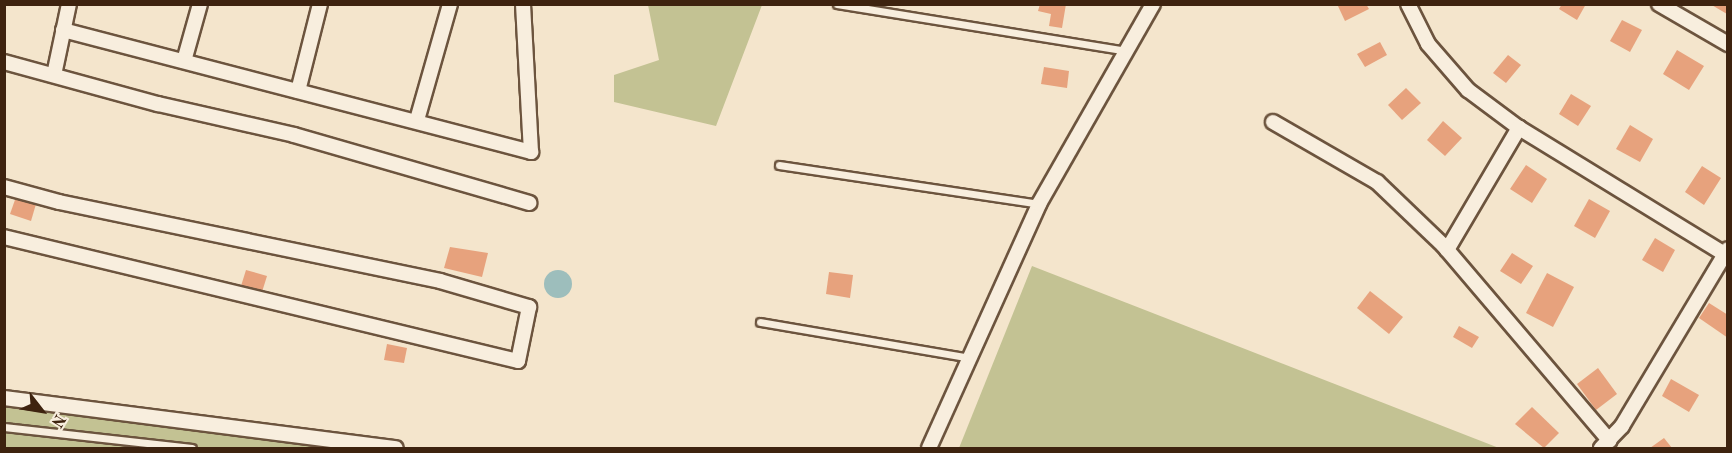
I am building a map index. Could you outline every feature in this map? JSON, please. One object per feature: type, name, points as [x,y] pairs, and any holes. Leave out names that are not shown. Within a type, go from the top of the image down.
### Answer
[{"type":"street","points":[[54,75],[69,4]]},
{"type":"street","points":[[184,61],[200,4]]},
{"type":"street","points":[[298,90],[320,4]]},
{"type":"street","points":[[417,120],[450,4]]},
{"type":"street","points":[[63,30],[417,120],[531,152],[523,4]]},
{"type":"street","points":[[929,448],[1039,204],[1153,4]]},
{"type":"street","points":[[1273,122],[1377,182],[1447,250],[1606,445],[1727,253],[1519,129],[1468,90],[1428,44],[1408,4]]},
{"type":"street","points":[[1659,4],[1728,44]]},
{"type":"street","points":[[4,62],[294,135],[530,203]]},
{"type":"street","points":[[1447,250],[1519,129]]},
{"type":"street","points":[[4,187],[59,202],[440,280],[529,307],[519,361],[4,237]]},
{"type":"street","points":[[4,398],[396,448]]},
{"type":"lane","points":[[837,4],[1128,51]]},
{"type":"lane","points":[[779,165],[1039,204]]},
{"type":"lane","points":[[760,322],[971,358]]},
{"type":"lane","points":[[4,427],[192,448]]},
{"type":"shaded area","points":[[648,5],[762,5],[716,126],[614,102],[614,75],[659,60]]},
{"type":"shaded area","points":[[1032,266],[1499,448],[959,448]]},
{"type":"shaded area","points":[[4,406],[95,418],[326,448],[5,448]]},
{"type":"water","points":[[558,270],[568,274],[572,284],[568,294],[558,298],[548,294],[544,284],[548,274]]},
{"type":"building","points":[[1040,4],[1066,4],[1062,28],[1049,26],[1051,14],[1038,11]]},
{"type":"building","points":[[1337,4],[1366,4],[1369,9],[1345,21]]},
{"type":"building","points":[[1562,4],[1586,4],[1577,20],[1559,9]]},
{"type":"building","points":[[1710,4],[1728,4],[1728,13],[1727,14]]},
{"type":"building","points":[[1622,20],[1642,30],[1630,52],[1610,41]]},
{"type":"building","points":[[1380,42],[1387,55],[1365,67],[1357,54]]},
{"type":"building","points":[[1677,50],[1704,66],[1689,90],[1663,74]]},
{"type":"building","points":[[1508,55],[1521,65],[1506,83],[1493,73]]},
{"type":"building","points":[[1044,67],[1069,71],[1067,88],[1041,84]]},
{"type":"building","points":[[1406,88],[1421,103],[1402,120],[1388,105]]},
{"type":"building","points":[[1571,94],[1591,106],[1578,126],[1559,114]]},
{"type":"building","points":[[1443,121],[1462,138],[1445,156],[1427,140]]},
{"type":"building","points":[[1630,125],[1653,139],[1640,162],[1616,149]]},
{"type":"building","points":[[1526,165],[1547,179],[1532,203],[1510,189]]},
{"type":"building","points":[[1702,166],[1721,178],[1704,205],[1685,192]]},
{"type":"building","points":[[16,197],[36,204],[31,221],[10,214]]},
{"type":"building","points":[[1589,199],[1610,211],[1595,238],[1574,226]]},
{"type":"building","points":[[1655,238],[1675,250],[1663,272],[1642,260]]},
{"type":"building","points":[[450,247],[488,253],[482,277],[444,268]]},
{"type":"building","points":[[1512,253],[1533,266],[1521,284],[1500,271]]},
{"type":"building","points":[[246,270],[267,276],[262,292],[241,286]]},
{"type":"building","points":[[829,272],[853,275],[850,298],[826,294]]},
{"type":"building","points":[[1547,273],[1574,287],[1553,327],[1526,313]]},
{"type":"building","points":[[1370,291],[1403,317],[1389,334],[1357,308]]},
{"type":"building","points":[[1709,303],[1728,315],[1728,338],[1699,318]]},
{"type":"building","points":[[1459,326],[1479,337],[1472,348],[1453,337]]},
{"type":"building","points":[[387,344],[407,348],[404,363],[384,360]]},
{"type":"building","points":[[1598,368],[1617,394],[1596,410],[1577,384]]},
{"type":"building","points":[[1671,379],[1699,395],[1689,412],[1662,396]]},
{"type":"building","points":[[1532,407],[1559,433],[1544,448],[1515,424]]},
{"type":"building","points":[[1664,438],[1672,448],[1650,448]]}]
